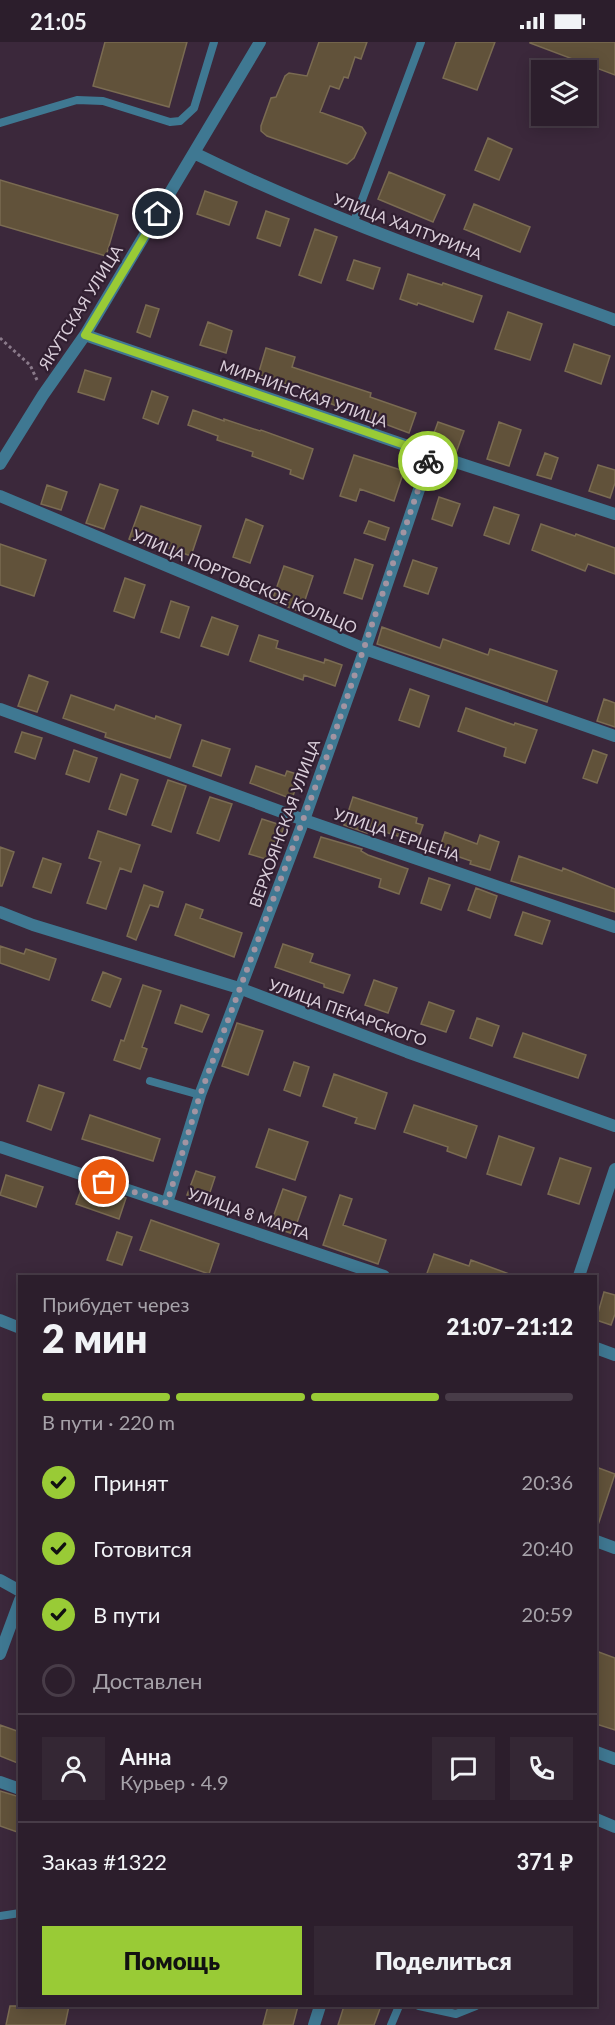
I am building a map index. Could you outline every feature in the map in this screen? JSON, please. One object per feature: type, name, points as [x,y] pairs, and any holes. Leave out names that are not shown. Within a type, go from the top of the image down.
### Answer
[{"type":"street","name":"ЯКУТСКАЯ УЛИЦА","points":[[0,464],[43,395],[85,335],[260,42]]},
{"type":"street","name":"УЛИЦА ХАЛТУРИНА","points":[[194,153],[248,180],[353,224],[615,320]]},
{"type":"street","name":"МИРНИНСКАЯ УЛИЦА","points":[[85,335],[431,454],[615,514]]},
{"type":"street","name":"ВЕРХОЯНСКАЯ УЛИЦА","points":[[167,1203],[200,1095],[304,820],[431,454]]},
{"type":"street","name":"УЛИЦА ПОРТОВСКОЕ КОЛЬЦО","points":[[0,496],[365,649],[615,736]]},
{"type":"street","name":"УЛИЦА ГЕРЦЕНА","points":[[0,709],[304,820],[615,927]]},
{"type":"street","name":"УЛИЦА ПЕКАРСКОГО","points":[[0,912],[33,925],[239,988],[407,1052],[615,1126]]},
{"type":"street","name":"УЛИЦА 8 МАРТА","points":[[0,1147],[381,1275]]},
{"type":"street","points":[[579,1275],[615,1169]]},
{"type":"street","points":[[0,1320],[18,1327]]},
{"type":"street","points":[[597,1348],[615,1355]]},
{"type":"street","points":[[597,1541],[615,1548]]},
{"type":"street","points":[[0,1580],[18,1590]]},
{"type":"street","points":[[0,1654],[18,1605]]},
{"type":"street","points":[[597,1752],[615,1759]]},
{"type":"street","points":[[0,1782],[18,1788]]},
{"type":"street","points":[[597,1819],[615,1827]]},
{"type":"street","points":[[314,2025],[320,2007]]},
{"type":"lane","points":[[0,123],[77,100],[103,102],[171,122],[180,121],[194,108],[214,42]]},
{"type":"lane","points":[[353,224],[421,42]]},
{"type":"lane","points":[[150,1081],[200,1095]]},
{"type":"lane","points":[[0,1917],[18,1913]]},
{"type":"lane","points":[[391,2025],[399,2007]]},
{"type":"lane","points":[[424,2007],[456,2014],[474,2007]]},
{"type":"path","points":[[0,338],[30,365],[43,395]]},
{"type":"building","points":[[105,42],[187,42],[169,107],[93,86]]},
{"type":"building","points":[[319,42],[367,42],[361,59],[355,57],[348,78],[344,77],[339,89],[330,86],[320,112],[362,127],[366,133],[354,158],[347,164],[267,136],[261,131],[271,98],[276,97],[285,76],[289,73],[307,76]]},
{"type":"building","points":[[456,42],[495,42],[477,90],[443,78]]},
{"type":"building","points":[[615,42],[615,75],[597,68],[597,60],[575,60],[530,43]]},
{"type":"building","points":[[488,138],[512,149],[499,180],[475,170]]},
{"type":"building","points":[[389,172],[445,195],[433,222],[378,199]]},
{"type":"building","points":[[0,180],[118,215],[106,256],[0,225]]},
{"type":"building","points":[[205,191],[237,202],[229,225],[197,214]]},
{"type":"building","points":[[474,204],[530,227],[520,252],[464,229]]},
{"type":"building","points":[[266,211],[289,219],[280,246],[257,238]]},
{"type":"building","points":[[315,229],[337,237],[321,283],[299,275]]},
{"type":"building","points":[[354,260],[380,268],[373,289],[347,280]]},
{"type":"building","points":[[408,274],[482,296],[473,322],[400,299]]},
{"type":"building","points":[[146,305],[159,309],[150,337],[137,332]]},
{"type":"building","points":[[508,312],[542,324],[530,360],[495,349]]},
{"type":"building","points":[[208,322],[232,331],[226,353],[200,345]]},
{"type":"building","points":[[574,344],[610,356],[601,384],[565,371]]},
{"type":"building","points":[[266,348],[295,357],[292,367],[371,393],[370,397],[416,413],[409,433],[302,393],[303,389],[258,375]]},
{"type":"building","points":[[85,370],[111,378],[104,400],[78,392]]},
{"type":"building","points":[[152,391],[168,397],[158,424],[143,418]]},
{"type":"building","points":[[193,410],[224,421],[224,419],[261,430],[313,449],[303,479],[290,474],[291,470],[252,456],[253,452],[217,440],[218,436],[188,425]]},
{"type":"building","points":[[438,422],[464,431],[456,453],[430,444]]},
{"type":"building","points":[[499,422],[521,430],[509,466],[487,459]]},
{"type":"building","points":[[545,453],[558,458],[551,479],[537,475]]},
{"type":"building","points":[[354,455],[404,471],[394,501],[360,489],[356,501],[340,496]]},
{"type":"building","points":[[598,465],[615,470],[615,483],[610,498],[589,491]]},
{"type":"building","points":[[100,484],[118,490],[104,529],[86,523]]},
{"type":"building","points":[[47,485],[67,492],[61,510],[41,504]]},
{"type":"building","points":[[439,497],[460,504],[452,526],[432,519]]},
{"type":"building","points":[[141,506],[201,526],[191,556],[151,542],[149,546],[129,539]]},
{"type":"building","points":[[494,507],[519,515],[509,544],[484,535]]},
{"type":"building","points":[[246,519],[263,526],[250,563],[233,557]]},
{"type":"building","points":[[369,521],[389,528],[385,540],[364,533]]},
{"type":"building","points":[[541,524],[615,548],[615,574],[588,564],[585,571],[532,550]]},
{"type":"building","points":[[0,544],[46,560],[34,596],[0,585]]},
{"type":"building","points":[[355,559],[373,565],[362,599],[344,593]]},
{"type":"building","points":[[413,560],[437,568],[428,594],[404,586]]},
{"type":"building","points":[[284,566],[313,576],[301,612],[272,601]]},
{"type":"building","points":[[125,578],[145,585],[134,618],[114,611]]},
{"type":"building","points":[[171,601],[189,607],[179,638],[161,632]]},
{"type":"building","points":[[212,617],[238,626],[228,655],[201,646]]},
{"type":"building","points":[[382,627],[440,648],[443,639],[488,655],[490,649],[557,671],[547,702],[377,644]]},
{"type":"building","points":[[259,635],[278,641],[276,648],[324,663],[325,659],[342,665],[335,686],[304,675],[303,680],[250,661]]},
{"type":"building","points":[[29,675],[48,682],[37,712],[18,706]]},
{"type":"building","points":[[410,689],[429,696],[419,727],[399,720]]},
{"type":"building","points":[[71,695],[114,710],[116,705],[155,719],[156,716],[181,725],[170,758],[105,737],[106,733],[63,718]]},
{"type":"building","points":[[604,699],[615,703],[615,727],[597,721]]},
{"type":"building","points":[[466,708],[514,725],[515,723],[537,730],[525,763],[504,756],[506,748],[458,731]]},
{"type":"building","points":[[22,732],[42,738],[35,759],[15,752]]},
{"type":"building","points":[[202,740],[230,749],[221,776],[193,766]]},
{"type":"building","points":[[74,750],[97,758],[89,782],[66,774]]},
{"type":"building","points":[[593,750],[607,755],[597,783],[583,778]]},
{"type":"building","points":[[256,766],[285,776],[287,771],[300,775],[292,799],[250,783]]},
{"type":"building","points":[[121,774],[138,780],[126,815],[109,809]]},
{"type":"building","points":[[168,780],[186,786],[171,832],[152,825]]},
{"type":"building","points":[[210,797],[232,804],[219,841],[197,833]]},
{"type":"building","points":[[353,797],[417,818],[416,823],[423,825],[417,842],[369,827],[367,833],[344,825]]},
{"type":"building","points":[[262,819],[284,826],[273,861],[249,854]]},
{"type":"building","points":[[98,831],[140,845],[131,872],[120,868],[106,909],[87,903],[101,862],[89,858]]},
{"type":"building","points":[[445,832],[477,844],[480,835],[499,842],[490,870],[439,850]]},
{"type":"building","points":[[321,837],[362,849],[361,851],[368,855],[408,869],[399,894],[379,887],[381,879],[314,857]]},
{"type":"building","points":[[0,847],[14,852],[2,886],[0,886]]},
{"type":"building","points":[[519,856],[562,871],[563,868],[615,889],[615,912],[511,881]]},
{"type":"building","points":[[43,858],[61,864],[51,893],[33,887]]},
{"type":"building","points":[[429,878],[450,885],[441,910],[421,903]]},
{"type":"building","points":[[144,885],[163,892],[158,907],[150,905],[136,940],[127,936]]},
{"type":"building","points":[[476,888],[497,896],[490,918],[468,910]]},
{"type":"building","points":[[186,904],[203,910],[200,918],[242,933],[234,957],[175,935]]},
{"type":"building","points":[[523,912],[550,921],[542,944],[515,935]]},
{"type":"building","points":[[283,944],[313,954],[310,962],[350,975],[343,993],[275,967]]},
{"type":"building","points":[[0,946],[24,954],[26,949],[56,959],[49,980],[0,963]]},
{"type":"building","points":[[103,972],[121,979],[110,1007],[92,1000]]},
{"type":"building","points":[[374,980],[397,988],[388,1013],[365,1005]]},
{"type":"building","points":[[143,985],[161,991],[142,1047],[147,1049],[140,1069],[114,1060],[121,1040],[124,1041]]},
{"type":"building","points":[[429,1002],[454,1011],[446,1032],[421,1024]]},
{"type":"building","points":[[181,1005],[209,1015],[202,1032],[175,1023]]},
{"type":"building","points":[[477,1018],[499,1026],[492,1046],[470,1038]]},
{"type":"building","points":[[237,1023],[263,1031],[248,1075],[222,1066]]},
{"type":"building","points":[[523,1033],[586,1055],[578,1078],[514,1057]]},
{"type":"building","points":[[294,1062],[309,1067],[300,1096],[284,1090]]},
{"type":"building","points":[[334,1074],[387,1093],[375,1129],[355,1123],[357,1118],[323,1106]]},
{"type":"building","points":[[39,1085],[64,1093],[51,1130],[27,1121]]},
{"type":"building","points":[[414,1105],[477,1126],[466,1158],[447,1151],[448,1147],[404,1132]]},
{"type":"building","points":[[90,1115],[160,1139],[153,1161],[82,1139]]},
{"type":"building","points":[[269,1129],[308,1142],[295,1180],[256,1167]]},
{"type":"building","points":[[499,1136],[534,1148],[521,1185],[487,1174]]},
{"type":"building","points":[[560,1158],[591,1168],[579,1204],[548,1194]]},
{"type":"building","points":[[196,1171],[215,1177],[207,1201],[187,1195]]},
{"type":"building","points":[[6,1175],[43,1187],[36,1207],[0,1195]]},
{"type":"building","points":[[83,1184],[126,1198],[119,1219],[76,1204]]},
{"type":"building","points":[[283,1189],[306,1197],[293,1234],[270,1226]]},
{"type":"building","points":[[340,1195],[352,1199],[343,1225],[386,1240],[378,1264],[323,1245]]},
{"type":"building","points":[[151,1220],[219,1244],[209,1274],[140,1250]]},
{"type":"building","points":[[117,1232],[132,1237],[122,1265],[107,1260]]},
{"type":"building","points":[[434,1254],[469,1266],[471,1260],[512,1275],[426,1275]]},
{"type":"building","points":[[604,1292],[615,1295],[615,1314],[611,1325],[597,1320]]},
{"type":"building","points":[[597,1467],[615,1474],[597,1528]]},
{"type":"building","points":[[597,1651],[615,1658],[615,1730],[597,1724]]},
{"type":"building","points":[[0,1725],[18,1731],[18,1763],[0,1756]]},
{"type":"building","points":[[0,1791],[18,1796],[18,1832],[0,1826]]},
{"type":"building","points":[[10,2006],[69,2007],[65,2025],[6,2025]]},
{"type":"building","points":[[268,2007],[298,2007],[293,2025],[263,2025]]},
{"type":"building","points":[[344,2007],[381,2007],[374,2025],[338,2025]]},
{"type":"way so far","points":[[104,1182],[167,1203],[200,1095],[304,820],[365,649],[428,461]]},
{"type":"route","points":[[158,214],[85,335],[431,454],[428,461]]}]
